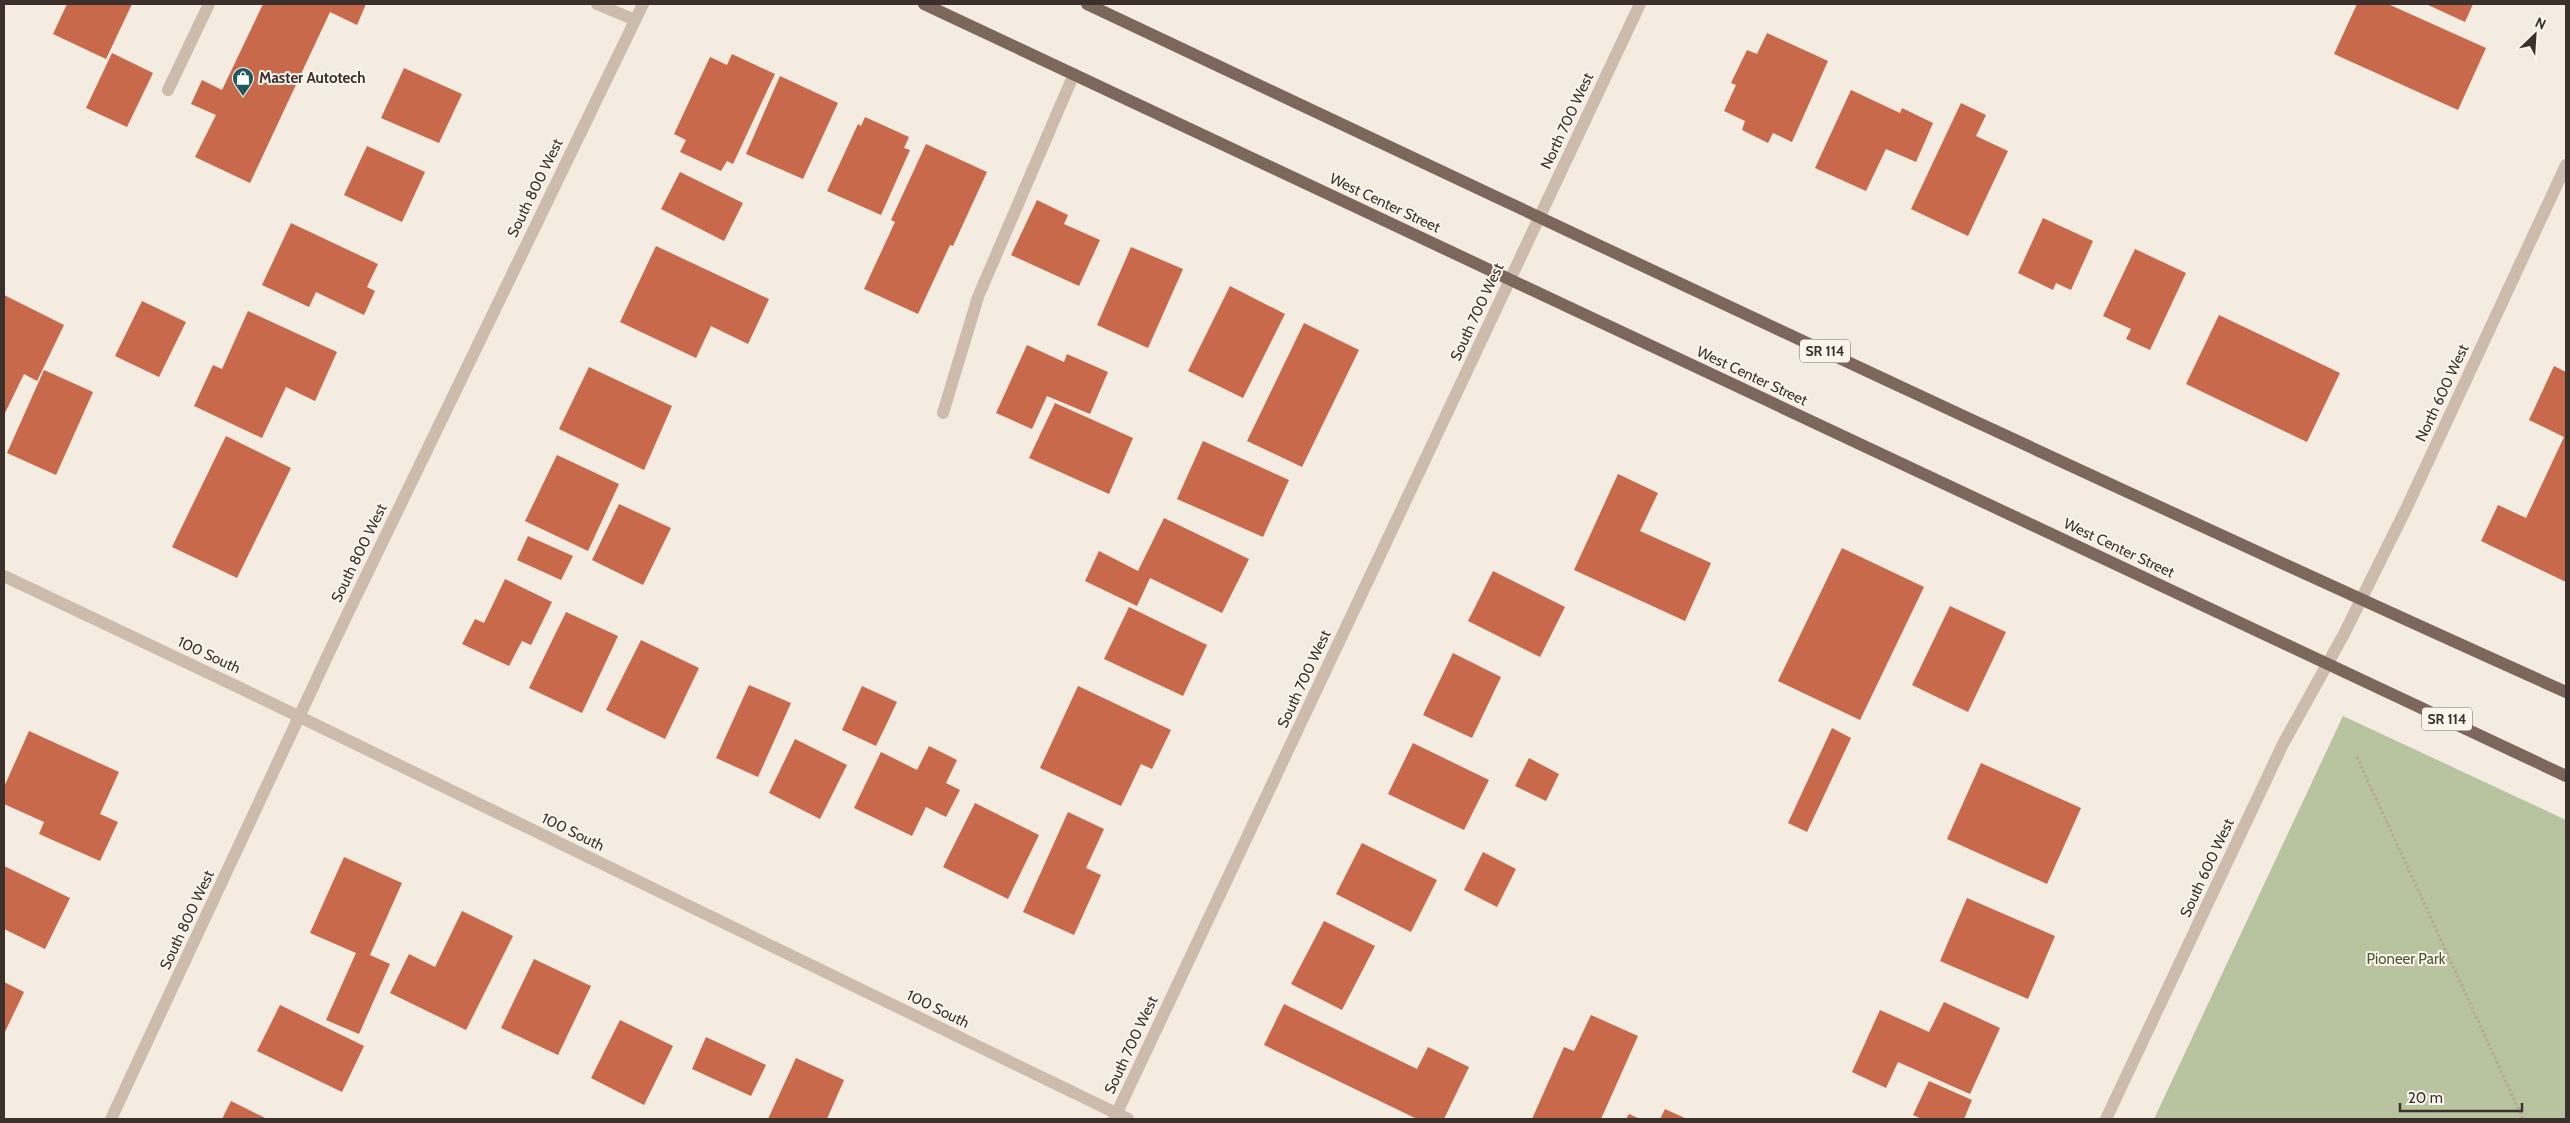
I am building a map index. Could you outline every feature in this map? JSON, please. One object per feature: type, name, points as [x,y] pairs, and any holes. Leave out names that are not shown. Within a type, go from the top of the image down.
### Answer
[{"type":"main road","name":"West Center Street","points":[[924,4],[2566,776]]},
{"type":"main road","name":"SR 114","points":[[1087,4],[2361,600],[2566,692]]},
{"type":"street","points":[[168,90],[209,4]]},
{"type":"street","points":[[597,4],[635,20]]},
{"type":"street","name":"South 800 West","points":[[111,1119],[300,717],[643,4]]},
{"type":"street","name":"North 700 West","points":[[1523,251],[1640,4]]},
{"type":"street","points":[[943,413],[978,297],[1074,74]]},
{"type":"street","name":"North 600 West","points":[[2344,634],[2566,165]]},
{"type":"street","name":"South 700 West","points":[[1120,1117],[1523,251]]},
{"type":"street","name":"100 South","points":[[4,576],[300,717],[1120,1117]]},
{"type":"street","name":"South 600 West","points":[[2106,1119],[2283,744],[2344,634]]},
{"type":"path","points":[[2357,757],[2523,1119]]},
{"type":"green space","name":"Pioneer Park","points":[[2343,716],[2566,820],[2566,1119],[2154,1119]]},
{"type":"building","points":[[67,4],[132,4],[106,59],[53,34]]},
{"type":"building","name":"Master Autotech","points":[[263,4],[366,4],[357,25],[330,12],[250,183],[195,157],[216,115],[191,104],[202,80],[222,90]]},
{"type":"building","points":[[2357,4],[2388,4],[2486,48],[2458,110],[2334,54]]},
{"type":"building","points":[[2426,4],[2473,4],[2465,22]]},
{"type":"building","points":[[1767,33],[1828,61],[1792,142],[1773,133],[1768,143],[1742,130],[1745,121],[1724,111],[1736,85],[1731,83],[1747,50],[1757,54]]},
{"type":"building","points":[[112,53],[153,73],[127,127],[86,108]]},
{"type":"building","points":[[732,54],[775,74],[733,164],[727,161],[721,171],[680,152],[686,140],[674,134],[710,57],[727,65]]},
{"type":"building","points":[[404,68],[462,94],[439,143],[381,118]]},
{"type":"building","points":[[780,76],[838,103],[803,179],[746,154]]},
{"type":"building","points":[[1851,90],[1900,113],[1902,108],[1933,123],[1916,162],[1886,149],[1866,191],[1815,168]]},
{"type":"building","points":[[1961,103],[1986,115],[1976,136],[2008,151],[1968,236],[1911,209]]},
{"type":"building","points":[[865,117],[909,137],[904,148],[910,150],[881,215],[827,191],[858,124],[861,126]]},
{"type":"building","points":[[926,144],[987,172],[953,246],[950,245],[918,314],[864,289],[895,222],[891,220]]},
{"type":"building","points":[[367,146],[425,172],[402,222],[344,195]]},
{"type":"building","points":[[680,172],[743,203],[724,241],[661,209]]},
{"type":"building","points":[[1037,200],[1068,215],[1064,224],[1100,240],[1079,286],[1011,255]]},
{"type":"building","points":[[2043,218],[2093,241],[2071,290],[2056,283],[2053,290],[2018,273]]},
{"type":"building","points":[[291,223],[378,264],[367,287],[375,291],[364,315],[316,292],[309,307],[262,285]]},
{"type":"building","points":[[656,246],[769,299],[748,344],[711,326],[696,358],[620,322]]},
{"type":"building","points":[[1131,247],[1183,269],[1148,348],[1097,325]]},
{"type":"building","points":[[2135,249],[2186,273],[2150,350],[2126,339],[2131,329],[2103,316]]},
{"type":"building","points":[[1230,286],[1285,314],[1243,398],[1188,371]]},
{"type":"building","points":[[4,295],[64,325],[37,381],[24,374],[4,415]]},
{"type":"building","points":[[142,301],[186,322],[159,377],[115,356]]},
{"type":"building","points":[[248,311],[337,352],[315,401],[286,387],[262,438],[194,406],[213,365],[222,369]]},
{"type":"building","points":[[2219,315],[2340,373],[2307,442],[2186,384]]},
{"type":"building","points":[[1304,323],[1359,350],[1302,467],[1247,441]]},
{"type":"building","points":[[1027,345],[1064,362],[1067,354],[1108,372],[1090,414],[1047,396],[1032,429],[996,413]]},
{"type":"building","points":[[2554,366],[2566,372],[2566,582],[2481,541],[2498,505],[2526,518],[2564,437],[2529,420]]},
{"type":"building","points":[[589,367],[672,406],[644,470],[559,429]]},
{"type":"building","points":[[44,370],[93,392],[56,475],[7,453]]},
{"type":"building","points":[[1055,403],[1133,438],[1109,494],[1029,458]]},
{"type":"building","points":[[226,436],[291,468],[237,578],[172,547]]},
{"type":"building","points":[[1203,441],[1289,480],[1263,537],[1177,499]]},
{"type":"building","points":[[557,455],[619,484],[588,551],[525,521]]},
{"type":"building","points":[[1618,474],[1658,493],[1640,531],[1711,563],[1685,621],[1574,570]]},
{"type":"building","points":[[619,504],[671,528],[643,585],[592,560]]},
{"type":"building","points":[[1164,518],[1249,559],[1222,613],[1150,578],[1137,606],[1085,581],[1099,551],[1138,571]]},
{"type":"building","points":[[528,536],[573,556],[561,580],[517,560]]},
{"type":"building","points":[[1842,548],[1924,587],[1860,720],[1778,681]]},
{"type":"building","points":[[1493,571],[1565,607],[1540,657],[1468,621]]},
{"type":"building","points":[[505,579],[552,602],[531,645],[522,641],[509,666],[462,644],[475,619],[484,623]]},
{"type":"building","points":[[1950,606],[2006,632],[1968,712],[1912,685]]},
{"type":"building","points":[[1129,607],[1207,645],[1183,696],[1104,659]]},
{"type":"building","points":[[566,612],[618,636],[582,713],[529,688]]},
{"type":"building","points":[[641,640],[699,668],[665,739],[606,710]]},
{"type":"building","points":[[1453,653],[1501,677],[1472,738],[1423,715]]},
{"type":"building","points":[[749,685],[791,703],[758,777],[716,758]]},
{"type":"building","points":[[862,686],[897,702],[876,746],[842,730]]},
{"type":"building","points":[[1078,686],[1171,730],[1152,769],[1141,764],[1121,806],[1040,768]]},
{"type":"building","points":[[1832,728],[1851,738],[1807,832],[1788,823]]},
{"type":"building","points":[[29,731],[119,772],[100,814],[118,822],[100,861],[39,834],[44,822],[4,804],[4,787]]},
{"type":"building","points":[[795,739],[847,765],[820,819],[769,793]]},
{"type":"building","points":[[1413,743],[1489,780],[1464,830],[1388,794]]},
{"type":"building","points":[[929,746],[957,760],[946,783],[960,790],[946,817],[926,807],[912,836],[854,808],[881,752],[917,770]]},
{"type":"building","points":[[1529,758],[1559,774],[1546,801],[1515,786]]},
{"type":"building","points":[[1981,763],[2081,808],[2047,884],[1947,839]]},
{"type":"building","points":[[975,803],[1039,835],[1008,899],[943,867]]},
{"type":"building","points":[[1068,812],[1104,829],[1086,868],[1101,875],[1074,935],[1023,912]]},
{"type":"building","points":[[1362,843],[1437,880],[1411,932],[1336,894]]},
{"type":"building","points":[[1483,852],[1516,869],[1497,907],[1464,890]]},
{"type":"building","points":[[344,857],[402,883],[370,955],[390,964],[359,1034],[326,1020],[356,953],[310,933]]},
{"type":"building","points":[[4,866],[70,898],[45,949],[4,929]]},
{"type":"building","points":[[1967,898],[2055,936],[2028,999],[1940,961]]},
{"type":"building","points":[[462,911],[513,936],[466,1030],[390,993],[409,954],[435,967]]},
{"type":"building","points":[[1324,921],[1375,946],[1342,1010],[1291,984]]},
{"type":"building","points":[[534,959],[591,986],[558,1055],[501,1028]]},
{"type":"building","points":[[4,982],[24,992],[4,1034]]},
{"type":"building","points":[[1944,1002],[2000,1028],[1970,1094],[1898,1062],[1886,1088],[1852,1072],[1880,1010],[1929,1032]]},
{"type":"building","points":[[1284,1004],[1417,1069],[1428,1047],[1469,1067],[1444,1119],[1417,1119],[1264,1045]]},
{"type":"building","points":[[280,1005],[364,1046],[342,1092],[257,1051]]},
{"type":"building","points":[[1591,1015],[1638,1036],[1601,1119],[1532,1119],[1564,1047],[1574,1051]]},
{"type":"building","points":[[620,1020],[673,1046],[644,1105],[591,1078]]},
{"type":"building","points":[[706,1037],[766,1065],[751,1096],[692,1069]]},
{"type":"building","points":[[796,1058],[844,1080],[827,1119],[768,1119]]},
{"type":"building","points":[[1929,1081],[1972,1100],[1964,1119],[1922,1119],[1913,1115]]},
{"type":"building","points":[[231,1101],[267,1119],[222,1119]]},
{"type":"building","points":[[1665,1109],[1687,1119],[1660,1119]]},
{"type":"building","points":[[1629,1114],[1640,1119],[1626,1119]]},
{"type":"place","name":"Master Autotech","points":[[243,97]]}]
